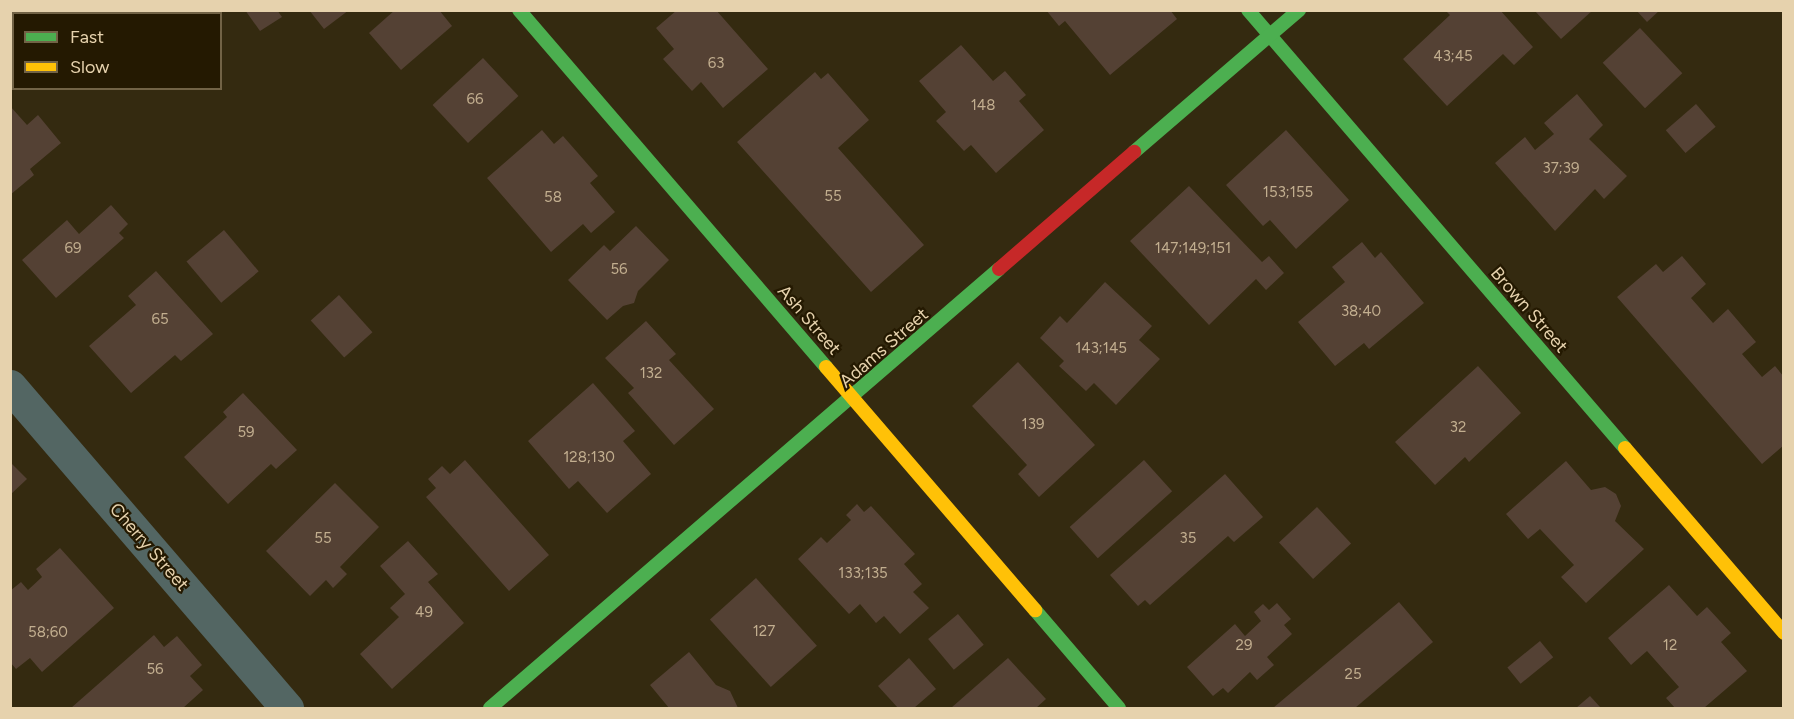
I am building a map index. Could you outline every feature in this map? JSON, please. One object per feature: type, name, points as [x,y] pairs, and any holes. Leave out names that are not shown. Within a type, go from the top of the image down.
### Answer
[{"type":"street","name":"Ash Street","points":[[519,10],[1119,708]]},
{"type":"street","name":"Brown Street","points":[[1248,10],[1784,633]]},
{"type":"street","name":"Adams Street","points":[[490,708],[853,399],[1299,10]]},
{"type":"street","name":"Cherry Street","points":[[10,386],[287,708]]},
{"type":"building","points":[[245,10],[277,10],[282,17],[260,31]]},
{"type":"building","points":[[309,10],[349,10],[324,29]]},
{"type":"building","points":[[395,10],[439,10],[452,26],[401,70],[369,33]]},
{"type":"building","points":[[677,10],[716,10],[768,69],[723,108],[701,82],[692,91],[663,59],[674,49],[656,28]]},
{"type":"building","points":[[1046,10],[1170,10],[1177,19],[1110,75],[1065,21],[1059,26]]},
{"type":"building","points":[[1445,10],[1500,10],[1533,47],[1514,65],[1503,54],[1447,106],[1403,59],[1450,15]]},
{"type":"building","points":[[1534,10],[1593,10],[1561,39]]},
{"type":"building","points":[[1636,10],[1660,10],[1647,22]]},
{"type":"building","points":[[1640,28],[1682,73],[1645,108],[1603,63]]},
{"type":"building","points":[[961,45],[993,81],[1005,71],[1026,95],[1019,101],[1044,130],[996,173],[971,145],[964,151],[936,121],[946,112],[919,81]]},
{"type":"building","points":[[483,58],[518,96],[468,143],[433,105]]},
{"type":"building","points":[[815,72],[821,79],[828,73],[869,120],[838,148],[924,245],[871,292],[737,142]]},
{"type":"building","points":[[1577,94],[1603,125],[1589,139],[1627,176],[1604,199],[1595,189],[1555,231],[1495,163],[1525,137],[1535,150],[1554,134],[1544,123]]},
{"type":"building","points":[[1696,104],[1716,127],[1685,153],[1666,130]]},
{"type":"building","points":[[10,106],[27,125],[38,115],[61,143],[30,169],[34,175],[10,195]]},
{"type":"building","points":[[542,130],[554,144],[563,136],[598,176],[590,183],[615,212],[591,233],[583,224],[551,252],[487,178]]},
{"type":"building","points":[[1286,130],[1349,200],[1296,249],[1270,220],[1263,226],[1226,185]]},
{"type":"building","points":[[1189,186],[1262,262],[1269,256],[1284,273],[1266,290],[1256,279],[1209,325],[1130,241]]},
{"type":"building","points":[[111,205],[128,224],[119,233],[124,238],[56,298],[22,260],[67,220],[79,234]]},
{"type":"building","points":[[636,226],[669,260],[638,291],[634,303],[623,306],[607,320],[568,280],[604,245],[610,251]]},
{"type":"building","points":[[224,230],[259,271],[221,303],[186,261]]},
{"type":"building","points":[[1362,242],[1375,258],[1381,252],[1424,303],[1369,349],[1364,343],[1335,366],[1298,322],[1345,282],[1332,267]]},
{"type":"building","points":[[1682,256],[1706,284],[1691,298],[1713,323],[1728,309],[1756,342],[1742,354],[1762,377],[1775,366],[1784,377],[1784,445],[1762,464],[1617,297],[1656,264],[1663,272]]},
{"type":"building","points":[[156,271],[213,334],[181,361],[175,355],[131,393],[89,346],[136,305],[128,296]]},
{"type":"building","points":[[1105,282],[1152,326],[1139,340],[1160,359],[1116,405],[1094,383],[1086,391],[1059,366],[1064,361],[1040,338],[1060,316],[1067,323]]},
{"type":"building","points":[[339,295],[372,332],[344,358],[311,320]]},
{"type":"building","points":[[646,321],[676,354],[669,360],[714,409],[674,445],[628,393],[634,388],[605,358]]},
{"type":"building","points":[[1018,362],[1095,445],[1039,497],[1018,474],[1027,465],[972,406]]},
{"type":"building","points":[[1478,366],[1521,413],[1469,462],[1465,457],[1435,485],[1395,442]]},
{"type":"building","points":[[593,383],[635,431],[623,441],[651,474],[607,513],[578,481],[569,489],[528,441]]},
{"type":"building","points":[[243,393],[297,450],[276,469],[271,464],[228,504],[184,457],[227,417],[223,412]]},
{"type":"building","points":[[465,460],[549,555],[509,591],[426,497],[436,488],[428,479],[442,466],[450,474]]},
{"type":"building","points":[[1144,460],[1172,491],[1098,558],[1070,527]]},
{"type":"building","points":[[1566,461],[1591,490],[1605,487],[1616,494],[1621,506],[1615,521],[1644,549],[1586,603],[1561,577],[1574,565],[1540,529],[1528,539],[1506,514]]},
{"type":"building","points":[[10,462],[27,479],[10,495]]},
{"type":"building","points":[[1225,474],[1263,517],[1234,542],[1228,536],[1150,605],[1145,600],[1138,606],[1110,575]]},
{"type":"building","points":[[335,483],[379,527],[340,567],[347,574],[333,588],[326,580],[310,596],[266,551]]},
{"type":"building","points":[[857,504],[864,512],[871,506],[915,554],[904,564],[922,584],[913,592],[929,608],[900,634],[884,616],[876,623],[860,604],[849,614],[798,559],[821,537],[827,543],[851,520],[846,515]]},
{"type":"building","points":[[1317,507],[1351,544],[1313,579],[1279,542]]},
{"type":"building","points":[[408,541],[438,574],[428,582],[464,623],[392,689],[360,654],[399,617],[390,608],[405,594],[380,566]]},
{"type":"building","points":[[60,548],[114,608],[42,672],[30,658],[16,669],[10,662],[10,591],[21,582],[28,590],[42,577],[36,569]]},
{"type":"building","points":[[756,578],[817,646],[771,687],[710,619]]},
{"type":"building","points":[[1669,585],[1697,616],[1707,607],[1731,633],[1721,642],[1747,671],[1704,708],[1675,708],[1666,698],[1679,687],[1647,651],[1631,665],[1608,638]]},
{"type":"building","points":[[1399,602],[1433,642],[1355,708],[1273,708]]},
{"type":"building","points":[[1277,603],[1291,619],[1284,625],[1292,634],[1267,657],[1274,665],[1257,680],[1250,672],[1228,693],[1223,688],[1213,696],[1187,667],[1235,624],[1245,636],[1261,621],[1254,612],[1263,604],[1269,610]]},
{"type":"building","points":[[958,614],[984,645],[954,670],[928,639]]},
{"type":"building","points":[[154,635],[164,647],[177,636],[202,665],[190,676],[203,690],[183,708],[71,708]]},
{"type":"building","points":[[1540,641],[1553,657],[1521,684],[1507,667]]},
{"type":"building","points":[[689,652],[716,685],[730,691],[738,708],[669,708],[650,685]]},
{"type":"building","points":[[909,658],[936,689],[914,708],[898,708],[878,686]]},
{"type":"building","points":[[1008,658],[1046,699],[1036,708],[951,708]]},
{"type":"building","points":[[1590,696],[1601,708],[1576,708]]},
{"type":"traffic: fast","points":[[519,10],[826,367]]},
{"type":"traffic: fast","points":[[1248,10],[1625,448]]},
{"type":"traffic: fast","points":[[1134,152],[1299,10]]},
{"type":"traffic: fast","points":[[490,708],[999,269]]},
{"type":"traffic: fast","points":[[1035,610],[1119,708]]},
{"type":"traffic: slow","points":[[826,367],[1035,610]]},
{"type":"traffic: slow","points":[[1625,448],[1784,633]]},
{"type":"traffic: jam","points":[[999,269],[1134,152]]}]
